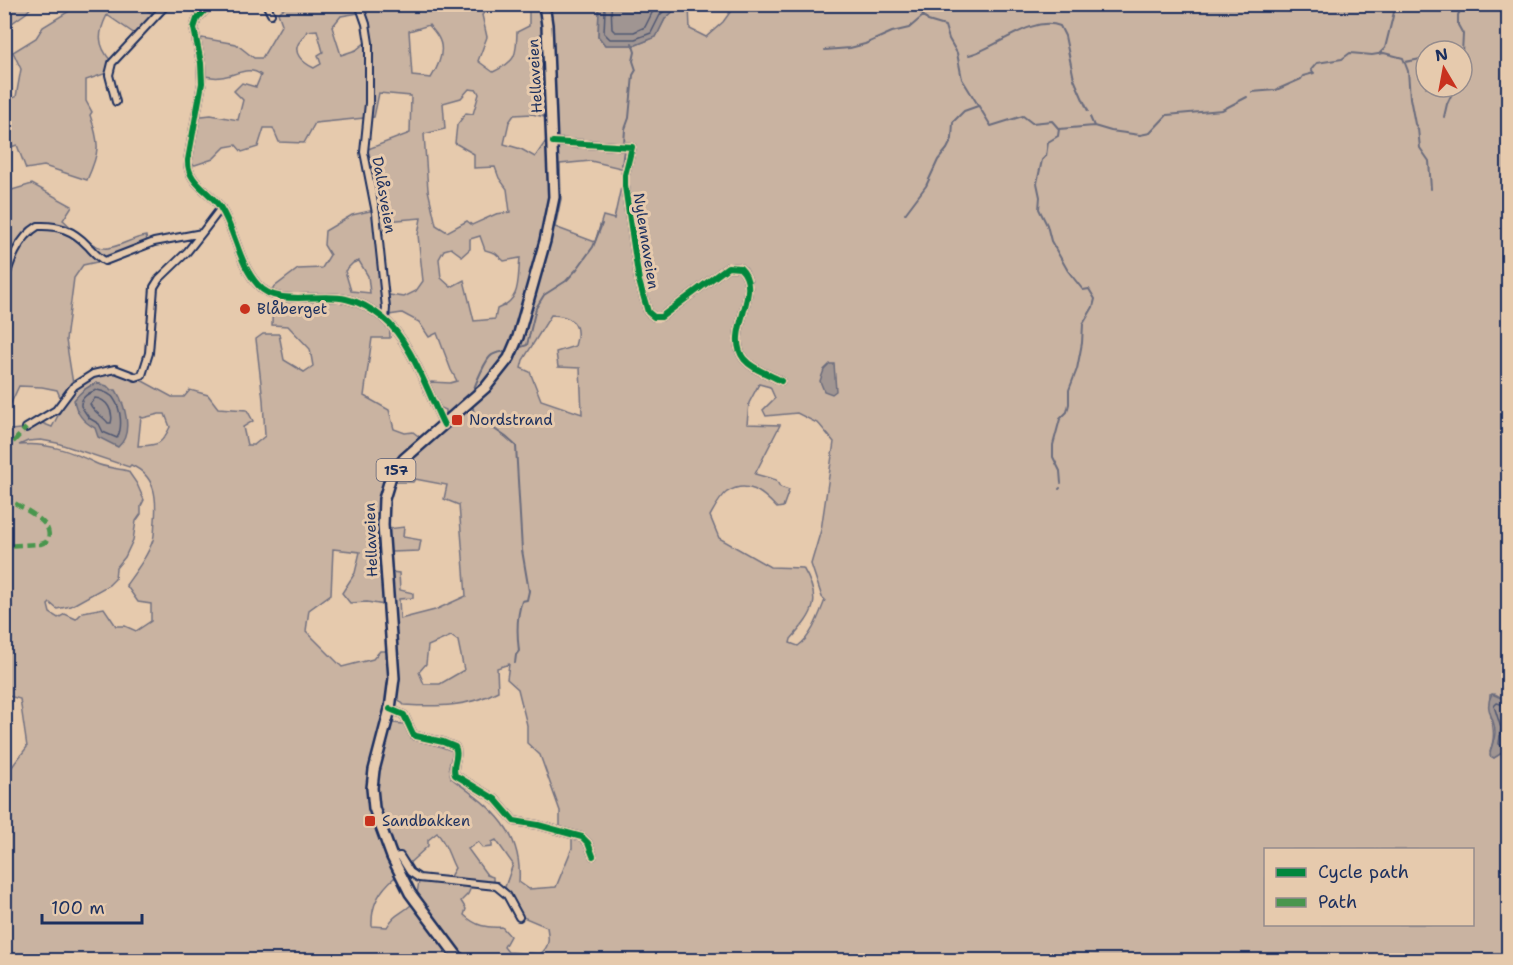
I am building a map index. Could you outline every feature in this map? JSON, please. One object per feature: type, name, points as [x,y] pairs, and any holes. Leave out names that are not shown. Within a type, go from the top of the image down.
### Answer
[{"type":"main road","name":"Hellaveien","points":[[460,960],[416,903],[392,857],[377,820],[372,788],[374,770],[390,709],[394,666],[384,540],[384,499],[391,476],[404,459],[496,376],[510,358],[514,347],[551,217],[555,186],[544,4]]},
{"type":"street","points":[[116,102],[109,75],[112,63],[167,4]]},
{"type":"street","points":[[211,4],[197,20],[194,28],[201,63],[202,83],[188,170],[194,181],[210,193],[221,208],[248,271],[261,289],[275,296],[346,298],[368,307],[385,320],[406,347],[444,425]]},
{"type":"street","points":[[266,4],[271,14]]},
{"type":"street","name":"Dalåsveien","points":[[359,4],[366,24],[369,61],[369,103],[364,152],[378,226],[386,308],[385,320]]},
{"type":"street","name":"Nylennaveien","points":[[553,142],[632,147],[626,176],[626,199],[639,281],[648,312],[661,317],[728,267],[740,268],[744,274],[747,297],[737,337],[738,347],[744,359],[750,364],[781,381]]},
{"type":"street","points":[[26,428],[56,410],[74,386],[93,374],[115,369],[136,376],[142,375],[149,353],[154,286],[187,252],[221,208]]},
{"type":"street","points":[[4,286],[24,238],[38,226],[63,227],[85,242],[98,257],[105,261],[154,242],[202,233]]},
{"type":"street","points":[[390,709],[404,715],[413,734],[455,747],[457,751],[453,766],[455,775],[495,799],[510,818],[582,837],[588,843],[593,856]]},
{"type":"street","points":[[392,857],[400,856],[410,872],[419,878],[496,886],[507,895],[519,918]]},
{"type":"shaded area","points":[[5,4],[33,4],[33,5],[5,28]]},
{"type":"shaded area","points":[[680,4],[689,6],[690,29],[706,37],[723,22],[736,4],[1508,5],[1508,701],[1495,694],[1490,695],[1493,736],[1490,752],[1494,758],[1508,749],[1508,960],[5,960],[5,776],[27,747],[20,699],[5,695],[4,425],[10,430],[32,428],[42,423],[52,427],[66,400],[61,399],[57,390],[19,386],[5,416],[5,192],[32,184],[72,206],[63,220],[84,238],[102,248],[113,247],[146,236],[147,242],[120,257],[83,265],[74,278],[66,340],[73,384],[110,370],[139,379],[172,397],[184,397],[190,390],[208,395],[218,408],[247,410],[253,421],[243,427],[247,445],[254,445],[265,436],[256,339],[263,334],[279,334],[284,360],[304,372],[313,366],[310,349],[288,326],[272,325],[273,288],[298,269],[322,268],[330,255],[324,245],[325,231],[352,215],[379,209],[368,149],[410,133],[411,96],[379,93],[374,117],[315,123],[304,143],[279,142],[273,128],[264,128],[258,147],[242,152],[236,145],[225,147],[213,159],[195,165],[187,163],[193,117],[211,115],[238,120],[243,100],[234,91],[242,83],[256,87],[261,75],[246,71],[219,77],[205,76],[199,43],[202,38],[236,44],[254,58],[262,58],[282,24],[278,13],[289,5],[492,5],[482,15],[487,37],[478,61],[493,72],[506,65],[513,57],[517,32],[529,26],[529,8],[538,5],[595,5],[599,10],[598,36],[605,45],[636,45],[656,37],[665,19]],"holes":[[[365,12],[372,37],[356,50],[341,55],[332,27],[341,16]],[[429,25],[438,37],[441,53],[431,78],[412,76],[409,31]],[[317,30],[323,52],[318,55],[321,64],[314,68],[299,57],[297,49],[307,31]],[[469,89],[477,90],[479,94],[473,114],[466,113],[457,125],[455,143],[474,154],[474,168],[495,167],[507,189],[510,212],[496,214],[472,225],[467,221],[447,232],[436,225],[428,190],[424,134],[445,129],[443,103],[461,98]],[[547,111],[548,138],[535,157],[521,149],[504,144],[509,122],[514,115],[532,114],[545,117]],[[591,161],[625,169],[614,219],[603,216],[595,242],[555,227],[561,199],[560,164]],[[421,218],[418,235],[423,281],[416,291],[404,297],[382,294],[377,240],[382,238],[386,221]],[[480,236],[485,250],[495,253],[504,261],[520,258],[517,289],[511,300],[497,309],[495,319],[474,321],[464,280],[451,287],[441,278],[439,259],[444,250],[451,248],[462,256],[470,249],[470,239]],[[359,261],[368,276],[370,293],[351,291],[345,271],[353,263]],[[402,313],[419,322],[429,337],[437,333],[457,381],[431,382],[428,386],[441,408],[446,410],[446,415],[421,438],[413,432],[405,433],[394,429],[389,410],[364,396],[372,338],[390,338],[389,315]],[[551,315],[565,317],[574,322],[577,332],[575,346],[556,352],[558,367],[580,368],[582,414],[541,400],[530,372],[521,368],[523,360]],[[759,384],[770,387],[775,398],[763,410],[766,416],[797,413],[819,424],[834,442],[821,530],[811,564],[825,600],[811,631],[798,646],[790,643],[791,639],[806,621],[814,597],[813,589],[803,568],[770,567],[719,538],[710,516],[724,494],[742,487],[748,487],[761,493],[777,508],[783,507],[789,490],[780,487],[776,480],[755,474],[780,425],[747,424],[749,403]],[[165,414],[170,427],[161,441],[154,445],[138,446],[141,417]],[[41,440],[57,443],[129,467],[131,465],[146,475],[155,496],[154,538],[126,585],[138,602],[151,604],[151,621],[136,631],[125,626],[116,626],[104,608],[83,612],[76,619],[65,614],[58,618],[50,613],[48,605],[50,603],[57,609],[71,606],[109,585],[115,579],[116,568],[125,557],[133,540],[136,521],[141,514],[144,500],[128,471],[103,466],[68,451],[49,446],[19,445],[28,441]],[[415,479],[447,485],[444,499],[459,505],[466,596],[435,610],[400,619],[399,599],[413,598],[413,593],[400,590],[399,573],[392,572],[391,552],[419,551],[421,540],[403,537],[404,527],[388,529],[389,500],[394,482],[413,482]],[[333,549],[360,552],[355,573],[342,593],[350,603],[367,602],[384,605],[389,651],[380,651],[373,659],[342,667],[306,631],[309,610],[331,594]],[[451,636],[458,641],[464,670],[440,684],[424,684],[419,672],[426,664],[428,646]],[[509,664],[507,679],[518,689],[527,725],[527,743],[540,755],[560,811],[560,826],[572,833],[572,848],[556,887],[529,889],[519,882],[516,847],[510,833],[491,810],[451,778],[449,766],[453,751],[412,739],[404,724],[393,723],[397,698],[404,705],[452,705],[476,700],[498,691],[497,668]],[[437,833],[455,868],[448,880],[419,881],[417,894],[404,868],[428,846],[428,840]],[[496,840],[513,864],[505,887],[523,917],[547,927],[548,942],[540,954],[508,952],[504,947],[510,936],[502,927],[482,926],[464,915],[466,909],[461,901],[468,894],[473,883],[493,885],[493,877],[487,875],[468,849],[478,842],[483,848],[492,847],[492,842]],[[395,877],[411,905],[395,917],[387,927],[372,926],[373,911],[380,893]]]},
{"type":"shaded area","points":[[79,5],[136,5],[154,14],[135,34],[107,15],[104,21],[100,39],[103,50],[111,61],[107,73],[86,80],[86,101],[92,112],[90,115],[97,141],[94,162],[87,180],[44,166],[26,169],[17,145],[5,149],[4,100],[16,97],[21,69],[13,52],[36,38],[43,27]]},
{"type":"water","points":[[595,5],[680,5],[665,19],[656,37],[636,45],[605,45],[598,36],[599,11]]},
{"type":"water","points":[[830,364],[834,364],[836,391],[832,394],[824,391],[820,381],[824,370]]},
{"type":"water","points":[[97,383],[116,390],[125,411],[126,434],[118,447],[98,437],[95,428],[81,417],[76,409],[74,400],[87,387]]},
{"type":"water","points":[[1492,694],[1508,701],[1508,749],[1494,758],[1490,756],[1495,732],[1489,709]]},
{"type":"waterway","points":[[914,4],[928,21],[945,26],[957,53],[962,79],[991,126],[1023,116],[1032,123],[1052,121],[1059,129],[1094,126],[1140,135],[1150,133],[1167,115],[1222,110],[1247,97]]},
{"type":"waterway","points":[[1379,54],[1385,48],[1396,4]]},
{"type":"waterway","points":[[1463,39],[1463,34],[1458,25],[1458,15],[1468,4]]},
{"type":"waterway","points":[[825,50],[865,44],[892,32],[909,28],[923,16]]},
{"type":"waterway","points":[[969,55],[1037,25],[1060,26],[1065,36],[1074,79],[1088,111]]},
{"type":"waterway","points":[[624,144],[633,75],[636,70],[632,43]]},
{"type":"waterway","points":[[1252,92],[1276,90],[1314,73],[1311,70],[1317,63],[1342,59],[1350,53],[1372,55],[1384,53],[1403,58],[1408,71],[1410,98],[1420,148],[1429,161],[1431,189]]},
{"type":"waterway","points":[[1405,62],[1414,60]]},
{"type":"waterway","points":[[1444,117],[1449,99]]},
{"type":"waterway","points":[[905,214],[926,186],[938,160],[947,149],[952,139],[953,122],[964,111],[978,106]]},
{"type":"waterway","points":[[1090,117],[1094,126]]},
{"type":"waterway","points":[[1059,129],[1058,136],[1048,142],[1046,156],[1042,160],[1037,183],[1040,197],[1039,209],[1047,225],[1051,241],[1068,271],[1083,290],[1089,289],[1095,299],[1083,324],[1077,369],[1069,390],[1069,404],[1067,412],[1060,419],[1053,445],[1053,457],[1060,471],[1061,483]]},
{"type":"waterway","points":[[622,165],[624,150]]},
{"type":"waterway","points":[[521,347],[527,345],[536,308],[544,295],[566,281],[577,269],[593,247],[602,224]]},
{"type":"waterway","points":[[473,392],[490,357],[495,353],[507,351]]},
{"type":"waterway","points":[[473,408],[474,415],[516,446],[522,550],[529,591],[527,600],[522,601],[519,613],[517,632],[519,651],[515,663]]},
{"type":"marked path","points":[[4,452],[26,428]]},
{"type":"marked path","points":[[4,496],[42,522],[49,535],[46,542],[41,544],[4,546]]},
{"type":"cycle path","points":[[211,4],[197,19],[194,28],[201,63],[202,83],[188,160],[191,175],[220,207],[246,267],[258,285],[266,292],[288,298],[336,297],[351,300],[375,312],[393,327],[418,367],[444,425]]},
{"type":"cycle path","points":[[553,142],[632,147],[625,175],[625,186],[639,281],[648,312],[654,317],[661,317],[728,267],[740,268],[746,277],[748,288],[738,337],[739,348],[744,359],[752,366],[781,381]]},
{"type":"cycle path","points":[[390,709],[404,715],[416,736],[455,747],[457,754],[455,775],[495,799],[514,821],[582,837],[588,843],[593,856]]},
{"type":"place","name":"Blåberget","points":[[245,309]]},
{"type":"place","name":"Nordstrand","points":[[457,420]]},
{"type":"place","name":"Sandbakken","points":[[370,821]]}]
